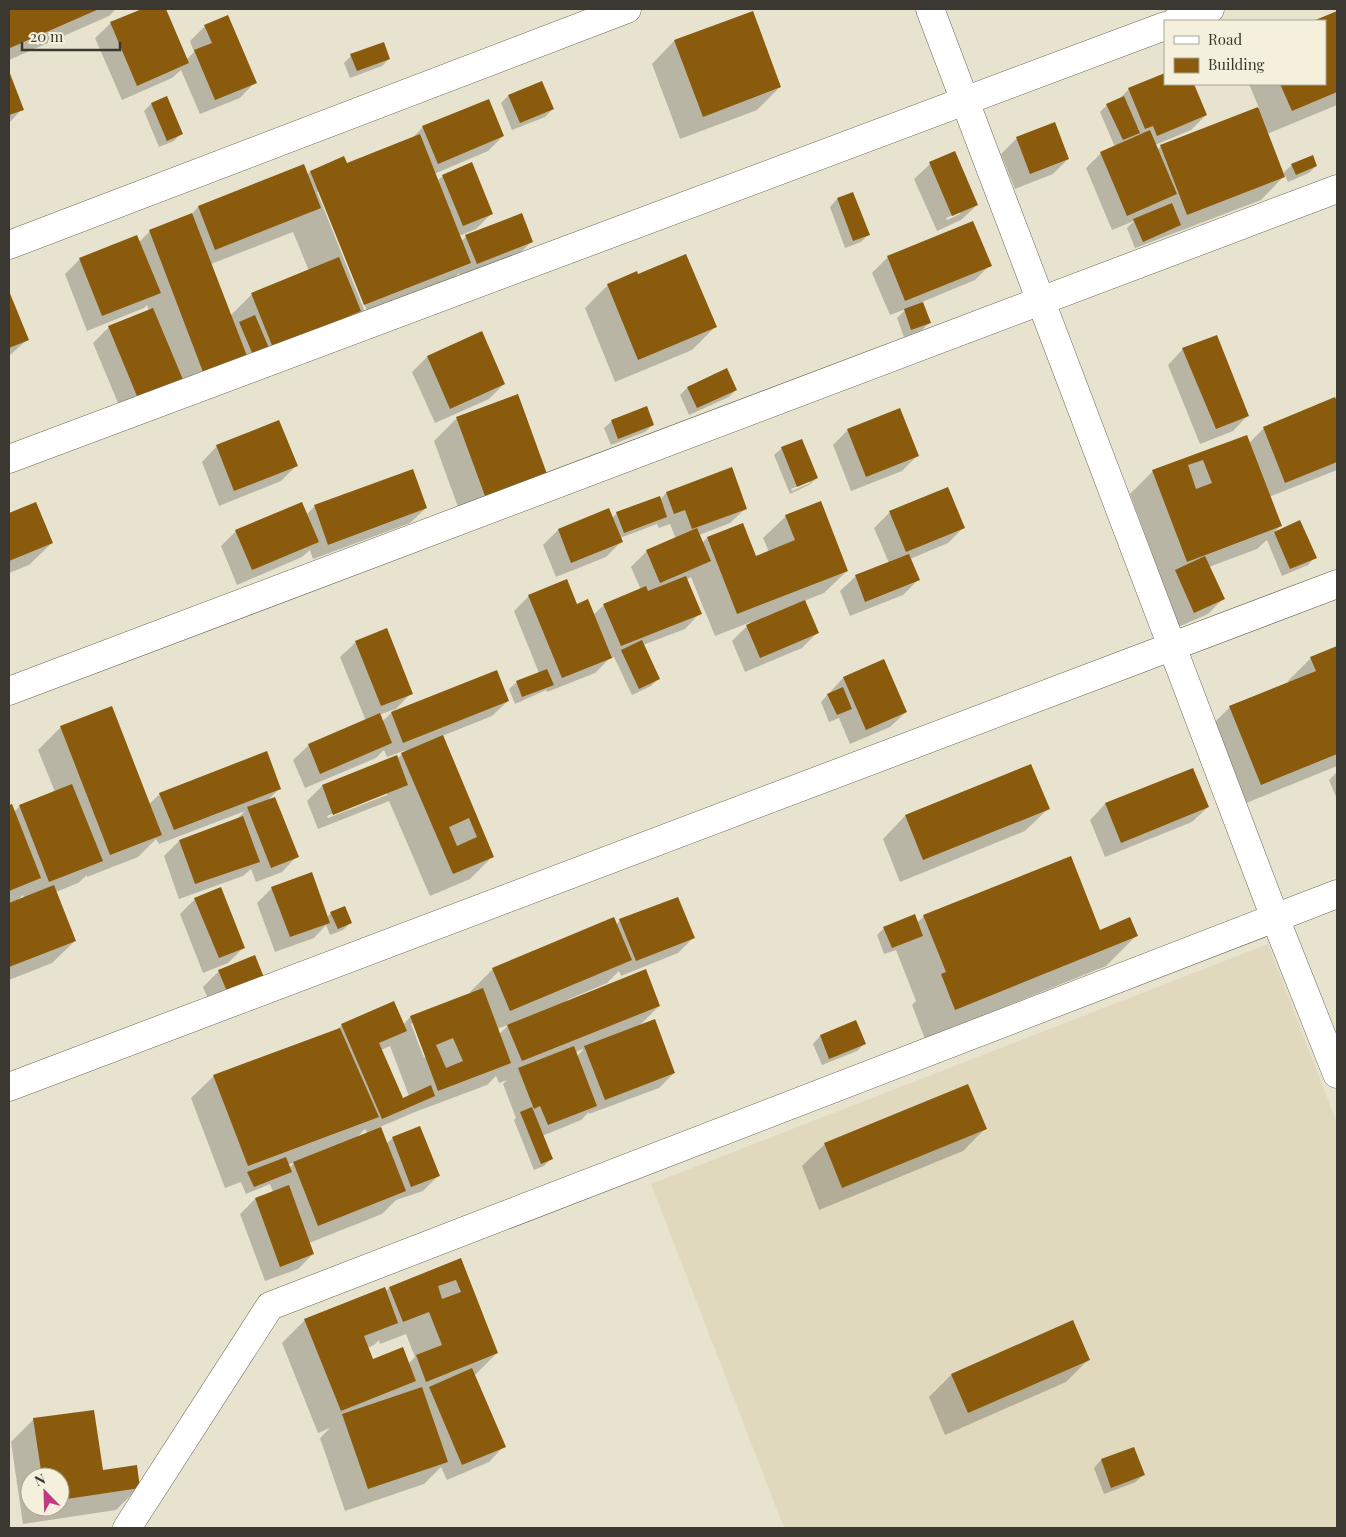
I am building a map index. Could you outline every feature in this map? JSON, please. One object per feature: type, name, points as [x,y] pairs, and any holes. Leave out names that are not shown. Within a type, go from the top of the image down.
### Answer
[{"type":"street","points":[[9,245],[627,9]]},
{"type":"street","points":[[930,9],[1275,918],[1337,1074]]},
{"type":"street","points":[[1179,20],[1210,9]]},
{"type":"street","points":[[9,459],[1164,26]]},
{"type":"street","points":[[9,691],[1337,190]]},
{"type":"street","points":[[9,1087],[1337,584]]},
{"type":"street","points":[[127,1528],[270,1306],[1337,894]]},
{"type":"shaded area","points":[[1268,944],[1337,1123],[1337,1528],[784,1528],[651,1184]]},
{"type":"building","points":[[9,9],[99,9],[10,48]]},
{"type":"building","points":[[142,9],[166,9],[189,63],[137,86],[110,22]]},
{"type":"building","points":[[753,11],[781,87],[703,117],[674,40]]},
{"type":"building","points":[[1337,11],[1337,92],[1292,111],[1280,85],[1326,85],[1326,20],[1315,20]]},
{"type":"building","points":[[228,15],[257,83],[215,100],[194,50],[212,43],[204,25]]},
{"type":"building","points":[[384,42],[390,59],[357,71],[350,54]]},
{"type":"building","points":[[9,71],[24,110],[9,115]]},
{"type":"building","points":[[1164,73],[1164,85],[1194,85],[1207,115],[1157,136],[1153,126],[1145,129],[1128,88]]},
{"type":"building","points":[[542,81],[554,109],[520,123],[508,95]]},
{"type":"building","points":[[167,96],[183,134],[167,141],[151,103]]},
{"type":"building","points":[[1124,96],[1140,133],[1123,140],[1106,104]]},
{"type":"building","points":[[489,99],[504,136],[438,164],[422,126]]},
{"type":"building","points":[[1258,107],[1285,177],[1187,215],[1160,145]]},
{"type":"building","points":[[1055,122],[1069,159],[1030,174],[1016,137]]},
{"type":"building","points":[[1150,130],[1177,194],[1127,216],[1100,152]]},
{"type":"building","points":[[420,134],[471,263],[364,305],[310,171],[344,156],[347,163]]},
{"type":"building","points":[[955,151],[978,205],[952,216],[929,162]]},
{"type":"building","points":[[1313,155],[1317,166],[1296,175],[1291,164]]},
{"type":"building","points":[[472,162],[493,214],[463,226],[442,175]]},
{"type":"building","points":[[304,164],[321,208],[215,250],[198,206]]},
{"type":"building","points":[[853,192],[870,235],[853,241],[837,198]]},
{"type":"building","points":[[1172,203],[1181,225],[1143,242],[1133,219]]},
{"type":"building","points":[[192,213],[247,356],[203,372],[149,230]]},
{"type":"building","points":[[522,213],[533,242],[477,264],[465,235]]},
{"type":"building","points":[[973,221],[992,266],[905,301],[887,256]]},
{"type":"building","points":[[137,235],[161,293],[102,316],[79,258]]},
{"type":"building","points":[[686,254],[717,327],[638,360],[607,284],[637,271],[638,274]]},
{"type":"building","points":[[339,257],[361,311],[273,348],[251,293]]},
{"type":"building","points":[[9,291],[29,340],[9,348]]},
{"type":"building","points":[[923,302],[931,323],[911,330],[904,309]]},
{"type":"building","points":[[153,308],[184,382],[139,401],[108,326]]},
{"type":"building","points":[[255,315],[269,348],[253,355],[239,322]]},
{"type":"building","points":[[482,331],[505,384],[450,409],[427,356]]},
{"type":"building","points":[[1217,335],[1249,416],[1216,429],[1182,348]]},
{"type":"building","points":[[727,368],[737,390],[697,408],[687,387]]},
{"type":"building","points":[[518,394],[547,474],[485,496],[456,417]]},
{"type":"building","points":[[1335,397],[1337,402],[1337,462],[1285,483],[1263,427]]},
{"type":"building","points":[[647,406],[654,425],[618,439],[611,420]]},
{"type":"building","points":[[900,408],[919,456],[866,477],[847,429]]},
{"type":"building","points":[[279,420],[298,466],[234,491],[216,445]]},
{"type":"building","points":[[1247,435],[1282,526],[1187,562],[1152,470]],"holes":[[[1203,460],[1212,483],[1196,489],[1188,465]]]},
{"type":"building","points":[[802,439],[818,478],[797,487],[781,447]]},
{"type":"building","points":[[732,467],[747,509],[692,529],[685,510],[674,514],[666,492]]},
{"type":"building","points":[[413,469],[427,508],[328,545],[314,505]]},
{"type":"building","points":[[948,487],[965,528],[906,552],[889,511]]},
{"type":"building","points":[[660,496],[667,517],[624,533],[616,512]]},
{"type":"building","points":[[821,501],[848,571],[737,614],[707,537],[743,523],[756,556],[795,540],[785,515]]},
{"type":"building","points":[[36,502],[53,543],[9,561],[9,513]]},
{"type":"building","points":[[302,502],[319,542],[252,570],[235,530]]},
{"type":"building","points":[[609,508],[623,542],[571,563],[558,529]]},
{"type":"building","points":[[1300,520],[1317,558],[1290,569],[1274,532]]},
{"type":"building","points":[[697,528],[711,561],[660,583],[646,550]]},
{"type":"building","points":[[909,554],[920,580],[865,602],[855,575]]},
{"type":"building","points":[[1205,556],[1225,599],[1194,613],[1175,570]]},
{"type":"building","points":[[686,576],[702,614],[621,646],[603,604],[646,586],[648,591]]},
{"type":"building","points":[[567,579],[577,604],[588,599],[612,658],[562,678],[528,595]]},
{"type":"building","points":[[805,600],[819,633],[760,658],[746,625]]},
{"type":"building","points":[[387,628],[413,694],[381,706],[355,641]]},
{"type":"building","points":[[642,640],[660,679],[639,689],[621,650]]},
{"type":"building","points":[[1337,646],[1337,754],[1261,785],[1229,706],[1316,671],[1310,657]]},
{"type":"building","points":[[884,659],[907,712],[866,730],[843,677]]},
{"type":"building","points":[[547,669],[554,685],[522,697],[516,681]]},
{"type":"building","points":[[497,670],[509,701],[403,743],[391,712]]},
{"type":"building","points":[[843,687],[852,709],[837,715],[827,694]]},
{"type":"building","points":[[112,706],[162,835],[110,855],[60,726]]},
{"type":"building","points":[[380,713],[392,743],[320,774],[308,744]]},
{"type":"building","points":[[443,735],[494,857],[453,874],[401,753]],"holes":[[[469,818],[477,837],[457,846],[449,827]]]},
{"type":"building","points":[[267,751],[281,789],[174,830],[159,793]]},
{"type":"building","points":[[397,755],[408,785],[333,815],[322,785]]},
{"type":"building","points":[[1031,764],[1050,809],[923,860],[905,815]]},
{"type":"building","points":[[1193,768],[1209,807],[1121,843],[1105,803]]},
{"type":"building","points":[[72,784],[103,861],[49,882],[19,805]]},
{"type":"building","points":[[275,797],[299,857],[271,868],[247,807]]},
{"type":"building","points":[[12,804],[41,878],[9,891],[9,805]]},
{"type":"building","points":[[243,816],[260,862],[195,884],[179,840]]},
{"type":"building","points":[[1071,856],[1100,930],[1130,917],[1138,936],[955,1010],[941,974],[946,972],[923,915]]},
{"type":"building","points":[[312,872],[330,923],[290,937],[271,887]]},
{"type":"building","points":[[54,885],[76,941],[9,967],[9,903]]},
{"type":"building","points":[[221,887],[245,948],[219,958],[194,898]]},
{"type":"building","points":[[678,897],[695,938],[636,961],[619,919]]},
{"type":"building","points":[[345,906],[352,923],[338,929],[330,912]]},
{"type":"building","points":[[915,914],[923,936],[892,948],[883,927]]},
{"type":"building","points":[[614,917],[632,960],[510,1011],[492,968]]},
{"type":"building","points":[[255,955],[267,985],[231,1001],[218,970]]},
{"type":"building","points":[[646,969],[660,1006],[522,1061],[507,1025]]},
{"type":"building","points":[[483,988],[511,1063],[438,1091],[410,1016]],"holes":[[[453,1038],[463,1061],[446,1068],[436,1045]]]},
{"type":"building","points":[[394,1001],[407,1031],[379,1043],[403,1098],[431,1085],[435,1096],[382,1119],[341,1024]]},
{"type":"building","points":[[655,1019],[675,1073],[605,1100],[584,1046]]},
{"type":"building","points":[[856,1020],[866,1044],[829,1059],[820,1035]]},
{"type":"building","points":[[340,1028],[379,1117],[248,1166],[213,1075]]},
{"type":"building","points":[[574,1046],[597,1106],[548,1125],[540,1106],[534,1109],[518,1068]]},
{"type":"building","points":[[968,1084],[987,1129],[842,1188],[824,1143]]},
{"type":"building","points":[[532,1107],[553,1159],[541,1164],[520,1112]]},
{"type":"building","points":[[420,1126],[440,1176],[411,1187],[392,1137]]},
{"type":"building","points":[[381,1127],[406,1191],[318,1226],[293,1162]]},
{"type":"building","points":[[286,1157],[292,1172],[254,1187],[247,1172]]},
{"type":"building","points":[[289,1185],[314,1254],[280,1267],[255,1198]]},
{"type":"building","points":[[461,1258],[498,1353],[426,1382],[416,1355],[442,1345],[429,1312],[403,1322],[389,1287]],"holes":[[[456,1280],[461,1292],[442,1299],[438,1286]]]},
{"type":"building","points":[[385,1287],[398,1323],[364,1336],[373,1359],[403,1347],[416,1381],[341,1411],[304,1319]]},
{"type":"building","points":[[1073,1320],[1090,1360],[968,1413],[951,1374]]},
{"type":"building","points":[[472,1368],[506,1447],[462,1465],[429,1387]]},
{"type":"building","points":[[422,1387],[448,1462],[368,1489],[342,1414]]},
{"type":"building","points":[[94,1410],[103,1470],[137,1465],[140,1488],[70,1498],[70,1467],[40,1467],[33,1418]]},
{"type":"building","points":[[1134,1447],[1145,1475],[1111,1488],[1101,1459]]}]
